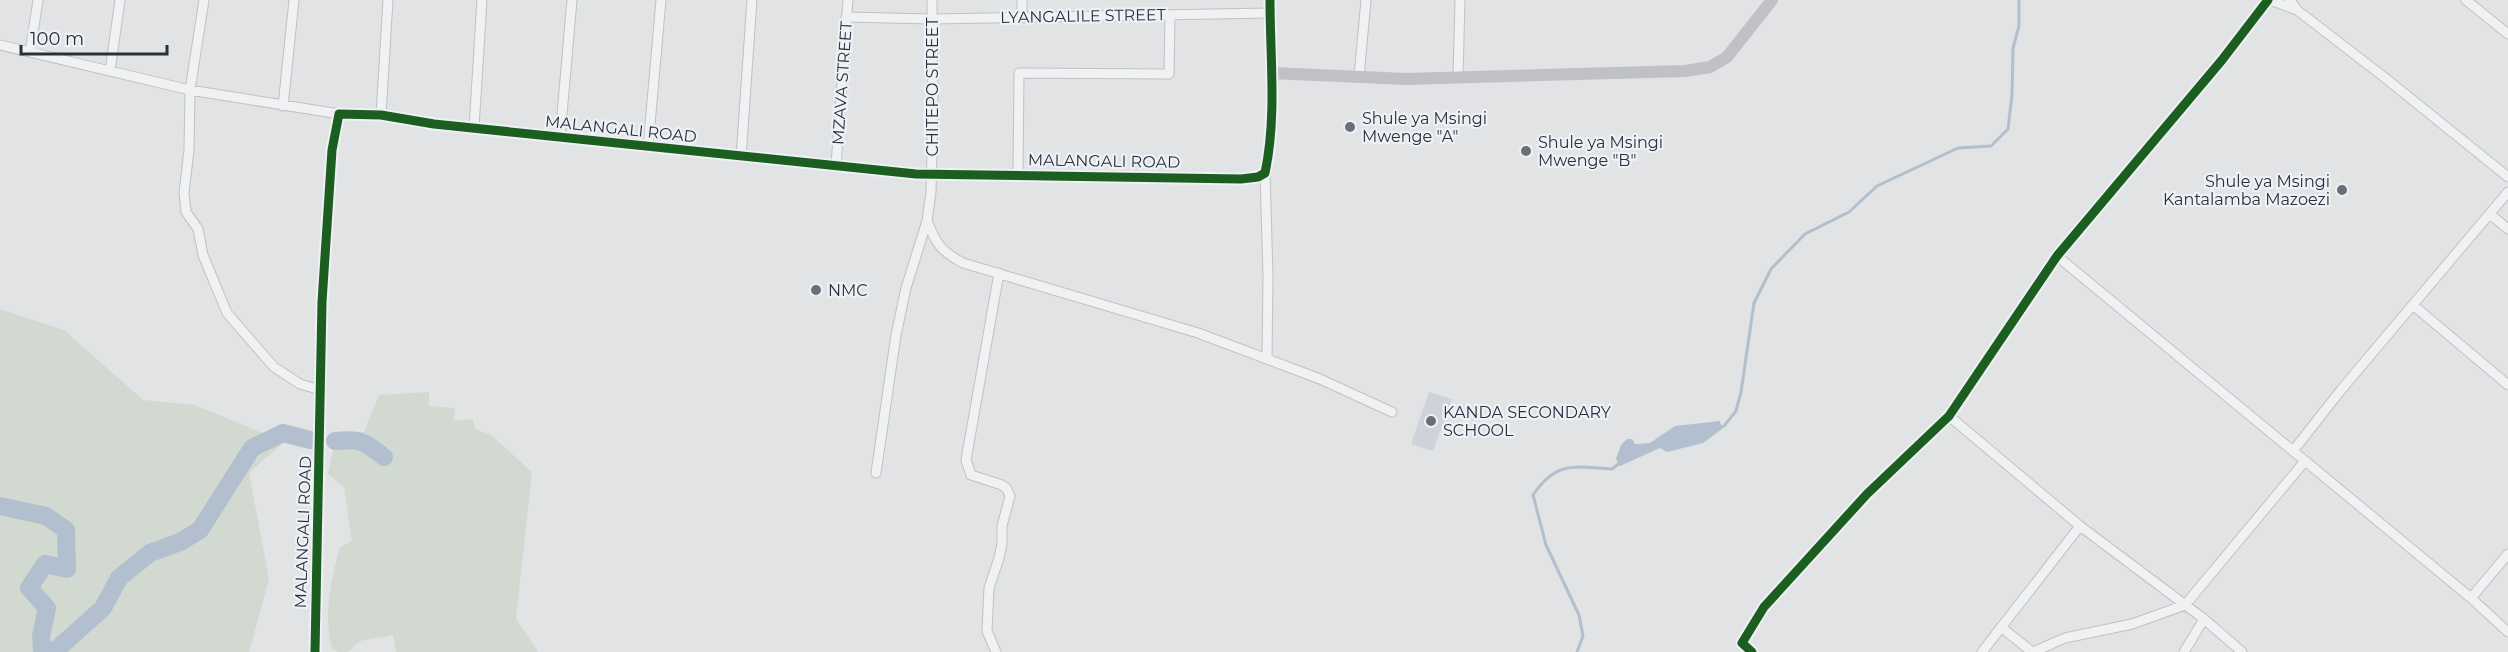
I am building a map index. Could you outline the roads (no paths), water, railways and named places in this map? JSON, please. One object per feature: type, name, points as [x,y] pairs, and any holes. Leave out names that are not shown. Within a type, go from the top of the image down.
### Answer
[{"type":"street","points":[[30,52],[38,0]]},
{"type":"street","points":[[110,71],[120,0]]},
{"type":"street","points":[[204,0],[190,90],[189,150],[184,193],[186,212],[198,229],[203,255],[224,308],[274,367],[300,384],[321,390]]},
{"type":"street","points":[[283,106],[294,0]]},
{"type":"street","points":[[381,115],[388,0]]},
{"type":"street","points":[[474,128],[482,0]]},
{"type":"street","points":[[561,137],[572,0]]},
{"type":"street","points":[[648,147],[661,0]]},
{"type":"street","points":[[741,156],[752,0]]},
{"type":"street","name":"MZAVA STREET","points":[[836,166],[848,0]]},
{"type":"street","name":"CHITEPO STREET","points":[[876,473],[896,335],[906,288],[927,221],[932,174],[932,0]]},
{"type":"street","points":[[1022,0],[1022,16]]},
{"type":"street","points":[[1359,78],[1365,0]]},
{"type":"street","points":[[1458,76],[1460,0]]},
{"type":"street","points":[[1272,73],[1359,78],[1685,71],[1710,67],[1727,57],[1772,0]]},
{"type":"street","points":[[1752,652],[1742,643],[1764,607],[1868,494],[1949,416],[2057,256],[2222,60],[2269,0],[2297,10],[2384,76],[2508,177]]},
{"type":"street","points":[[2290,0],[2297,10]]},
{"type":"street","points":[[2468,1],[2508,34]]},
{"type":"street","points":[[1267,358],[1265,173],[1269,156],[1272,73],[1270,6]]},
{"type":"street","name":"LYANGALILE STREET","points":[[846,17],[1170,15],[1270,6]]},
{"type":"street","points":[[1018,174],[1019,73],[1169,74],[1170,15]]},
{"type":"street","points":[[0,45],[190,90],[339,114]]},
{"type":"street","name":"MALANGALI ROAD","points":[[315,652],[322,302],[328,190],[335,124],[339,114],[381,115],[474,128],[648,147],[932,174],[1241,179],[1258,177],[1265,173]]},
{"type":"street","points":[[2293,451],[2508,192]]},
{"type":"street","points":[[2490,214],[2508,229]]},
{"type":"street","points":[[927,221],[944,252],[963,263],[1159,320],[1267,358],[1392,412]]},
{"type":"street","points":[[2057,256],[2471,598],[2508,632]]},
{"type":"street","points":[[996,652],[987,631],[989,588],[999,558],[1002,526],[1010,496],[1008,489],[1002,485],[971,475],[966,460],[999,273]]},
{"type":"street","points":[[2413,305],[2508,385]]},
{"type":"street","points":[[1949,416],[2080,526],[2204,619],[2242,652]]},
{"type":"street","points":[[2001,627],[2032,652],[2065,638],[2132,624],[2185,605],[2305,461]]},
{"type":"street","points":[[1982,652],[2080,526]]},
{"type":"street","points":[[2471,598],[2508,554]]},
{"type":"street","points":[[2184,652],[2204,619]]},
{"type":"water","points":[[1720,421],[1722,429],[1703,443],[1667,452],[1660,448],[1620,466],[1616,459],[1621,445],[1627,439],[1632,439],[1635,444],[1650,443],[1675,426]]},
{"type":"waterway","points":[[1720,427],[1724,426],[1736,411],[1741,392],[1754,303],[1771,269],[1805,234],[1849,212],[1877,186],[1958,148],[1991,146],[2008,129],[2012,95],[2013,48],[2019,26],[2019,0]]},
{"type":"waterway","points":[[0,506],[46,516],[66,530],[67,569],[45,564],[29,588],[47,608],[41,636],[42,651],[55,651],[103,608],[119,578],[150,553],[180,542],[200,530],[252,448],[283,433],[310,440]]},
{"type":"waterway","points":[[335,441],[362,442],[384,457]]},
{"type":"waterway","points":[[1577,652],[1583,636],[1579,615],[1546,545],[1533,495],[1550,476],[1559,471],[1577,467],[1612,469],[1622,461]]},
{"type":"place","name":"Shule ya Msingi Mwenge \"A\"","points":[[1350,127]]},
{"type":"place","name":"Shule ya Msingi Mwenge \"B\"","points":[[1526,151]]},
{"type":"place","name":"Shule ya Msingi Kantalamba Mazoezi","points":[[2342,190]]},
{"type":"place","name":"NMC","points":[[816,290]]},
{"type":"place","name":"KANDA SECONDARY SCHOOL","points":[[1431,421]]}]
